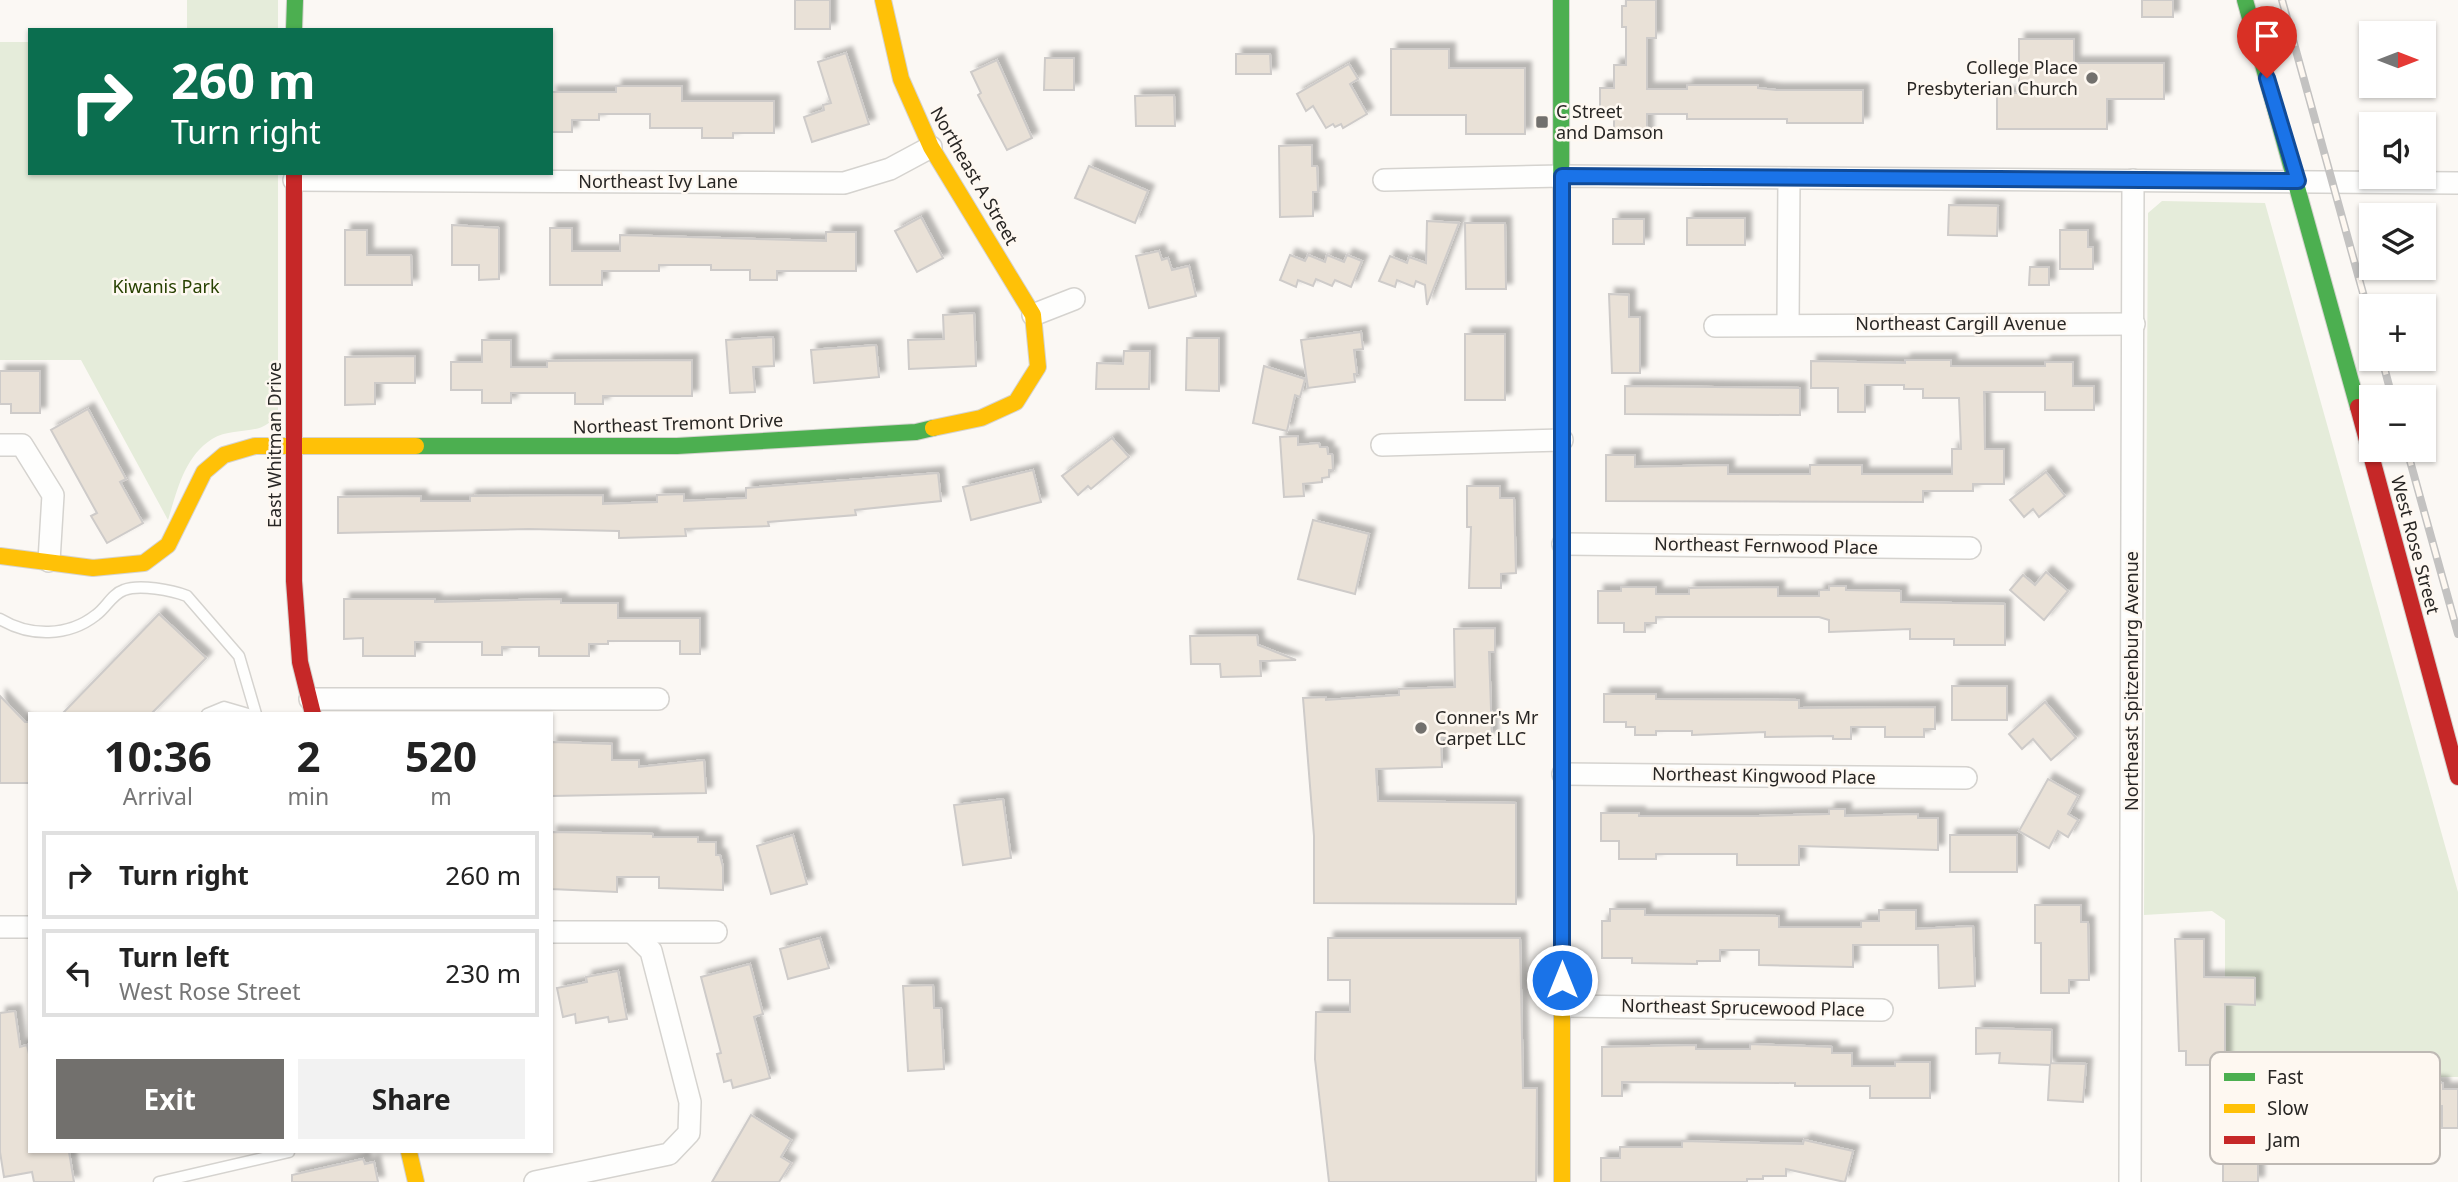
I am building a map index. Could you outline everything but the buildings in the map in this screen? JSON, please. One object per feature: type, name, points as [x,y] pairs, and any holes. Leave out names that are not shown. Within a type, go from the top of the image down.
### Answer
[{"type":"street","points":[[294,28],[295,0]]},
{"type":"street","name":"Northeast A Street","points":[[883,0],[901,79],[931,147],[1033,315],[1038,367]]},
{"type":"street","points":[[1561,0],[1562,1182]]},
{"type":"street","name":"West Rose Street","points":[[2245,0],[2298,181],[2458,777]]},
{"type":"street","name":"Northeast Ivy Lane","points":[[294,177],[844,183],[890,169],[931,147]]},
{"type":"street","points":[[1384,180],[1562,176],[2458,183]]},
{"type":"street","name":"East Whitman Drive","points":[[294,177],[295,581],[300,662],[312,707]]},
{"type":"street","points":[[1788,325],[1789,178]]},
{"type":"street","name":"Northeast Spitzenburg Avenue","points":[[2130,1182],[2133,180]]},
{"type":"street","points":[[1033,315],[1074,299]]},
{"type":"street","name":"Northeast Cargill Avenue","points":[[1715,326],[2134,324]]},
{"type":"street","name":"Northeast Tremont Drive","points":[[0,556],[110,567],[144,563],[167,550],[194,488],[216,459],[255,446],[677,446],[916,432],[981,418],[1016,402],[1038,367]]},
{"type":"street","points":[[1382,444],[1562,440]]},
{"type":"street","points":[[0,444],[22,445],[53,495],[49,561]]},
{"type":"street","name":"Northeast Fernwood Place","points":[[1563,544],[1970,548]]},
{"type":"street","points":[[312,707],[658,699]]},
{"type":"street","name":"Northeast Kingwood Place","points":[[1563,774],[1966,778]]},
{"type":"street","points":[[0,927],[28,927]]},
{"type":"street","points":[[553,932],[716,932]]},
{"type":"street","points":[[536,1182],[669,1154],[689,1133],[690,1102],[651,951],[633,933]]},
{"type":"street","name":"Northeast Sprucewood Place","points":[[1562,1006],[1882,1010]]},
{"type":"street","points":[[409,1153],[416,1182]]},
{"type":"lane","points":[[0,619],[25,630],[55,632],[83,624],[121,591],[130,588],[178,592],[187,596],[239,656],[255,712]]},
{"type":"lane","points":[[212,712],[224,707],[234,707],[244,712]]},
{"type":"lane","points":[[159,1182],[285,1153]]},
{"type":"green space","points":[[187,0],[278,0],[278,28],[187,28]]},
{"type":"green space","name":"Kiwanis Park","points":[[0,42],[28,42],[28,175],[278,175],[278,410],[266,425],[221,435],[202,446],[183,475],[168,520],[81,360],[0,360]]},
{"type":"green space","points":[[2162,201],[2265,203],[2458,892],[2458,1077],[2440,1077],[2440,1052],[2225,1052],[2225,920],[2212,911],[2144,915],[2148,213]]},
{"type":"railway","points":[[2282,0],[2363,294]]},
{"type":"railway","points":[[2385,371],[2389,385]]},
{"type":"railway","points":[[2410,462],[2458,634]]},
{"type":"traffic: fast","points":[[294,28],[295,0]]},
{"type":"traffic: fast","points":[[1561,0],[1562,723]]},
{"type":"traffic: fast","points":[[2245,0],[2358,407]]},
{"type":"traffic: fast","points":[[416,446],[677,446],[916,432],[933,428]]},
{"type":"traffic: slow","points":[[883,0],[901,79],[931,147],[1033,315],[1038,367],[1016,402],[981,418],[933,428]]},
{"type":"traffic: slow","points":[[0,556],[93,568],[144,563],[168,545],[204,472],[224,455],[255,446],[416,446]]},
{"type":"traffic: slow","points":[[1562,1004],[1562,1182]]},
{"type":"traffic: slow","points":[[409,1153],[416,1182]]},
{"type":"traffic: jam","points":[[294,175],[294,581],[300,662],[312,712]]},
{"type":"traffic: jam","points":[[2358,407],[2458,777]]},
{"type":"traffic: jam","points":[[1562,723],[1562,1004]]},
{"type":"place","name":"College Place Presbyterian Church","points":[[2092,78]]},
{"type":"place","name":"C Street and Damson","points":[[1542,122]]},
{"type":"place","name":"Conner's Mr Carpet LLC","points":[[1421,728]]},
{"type":"route","points":[[1562,980],[1562,176],[2298,181],[2267,78]]}]
